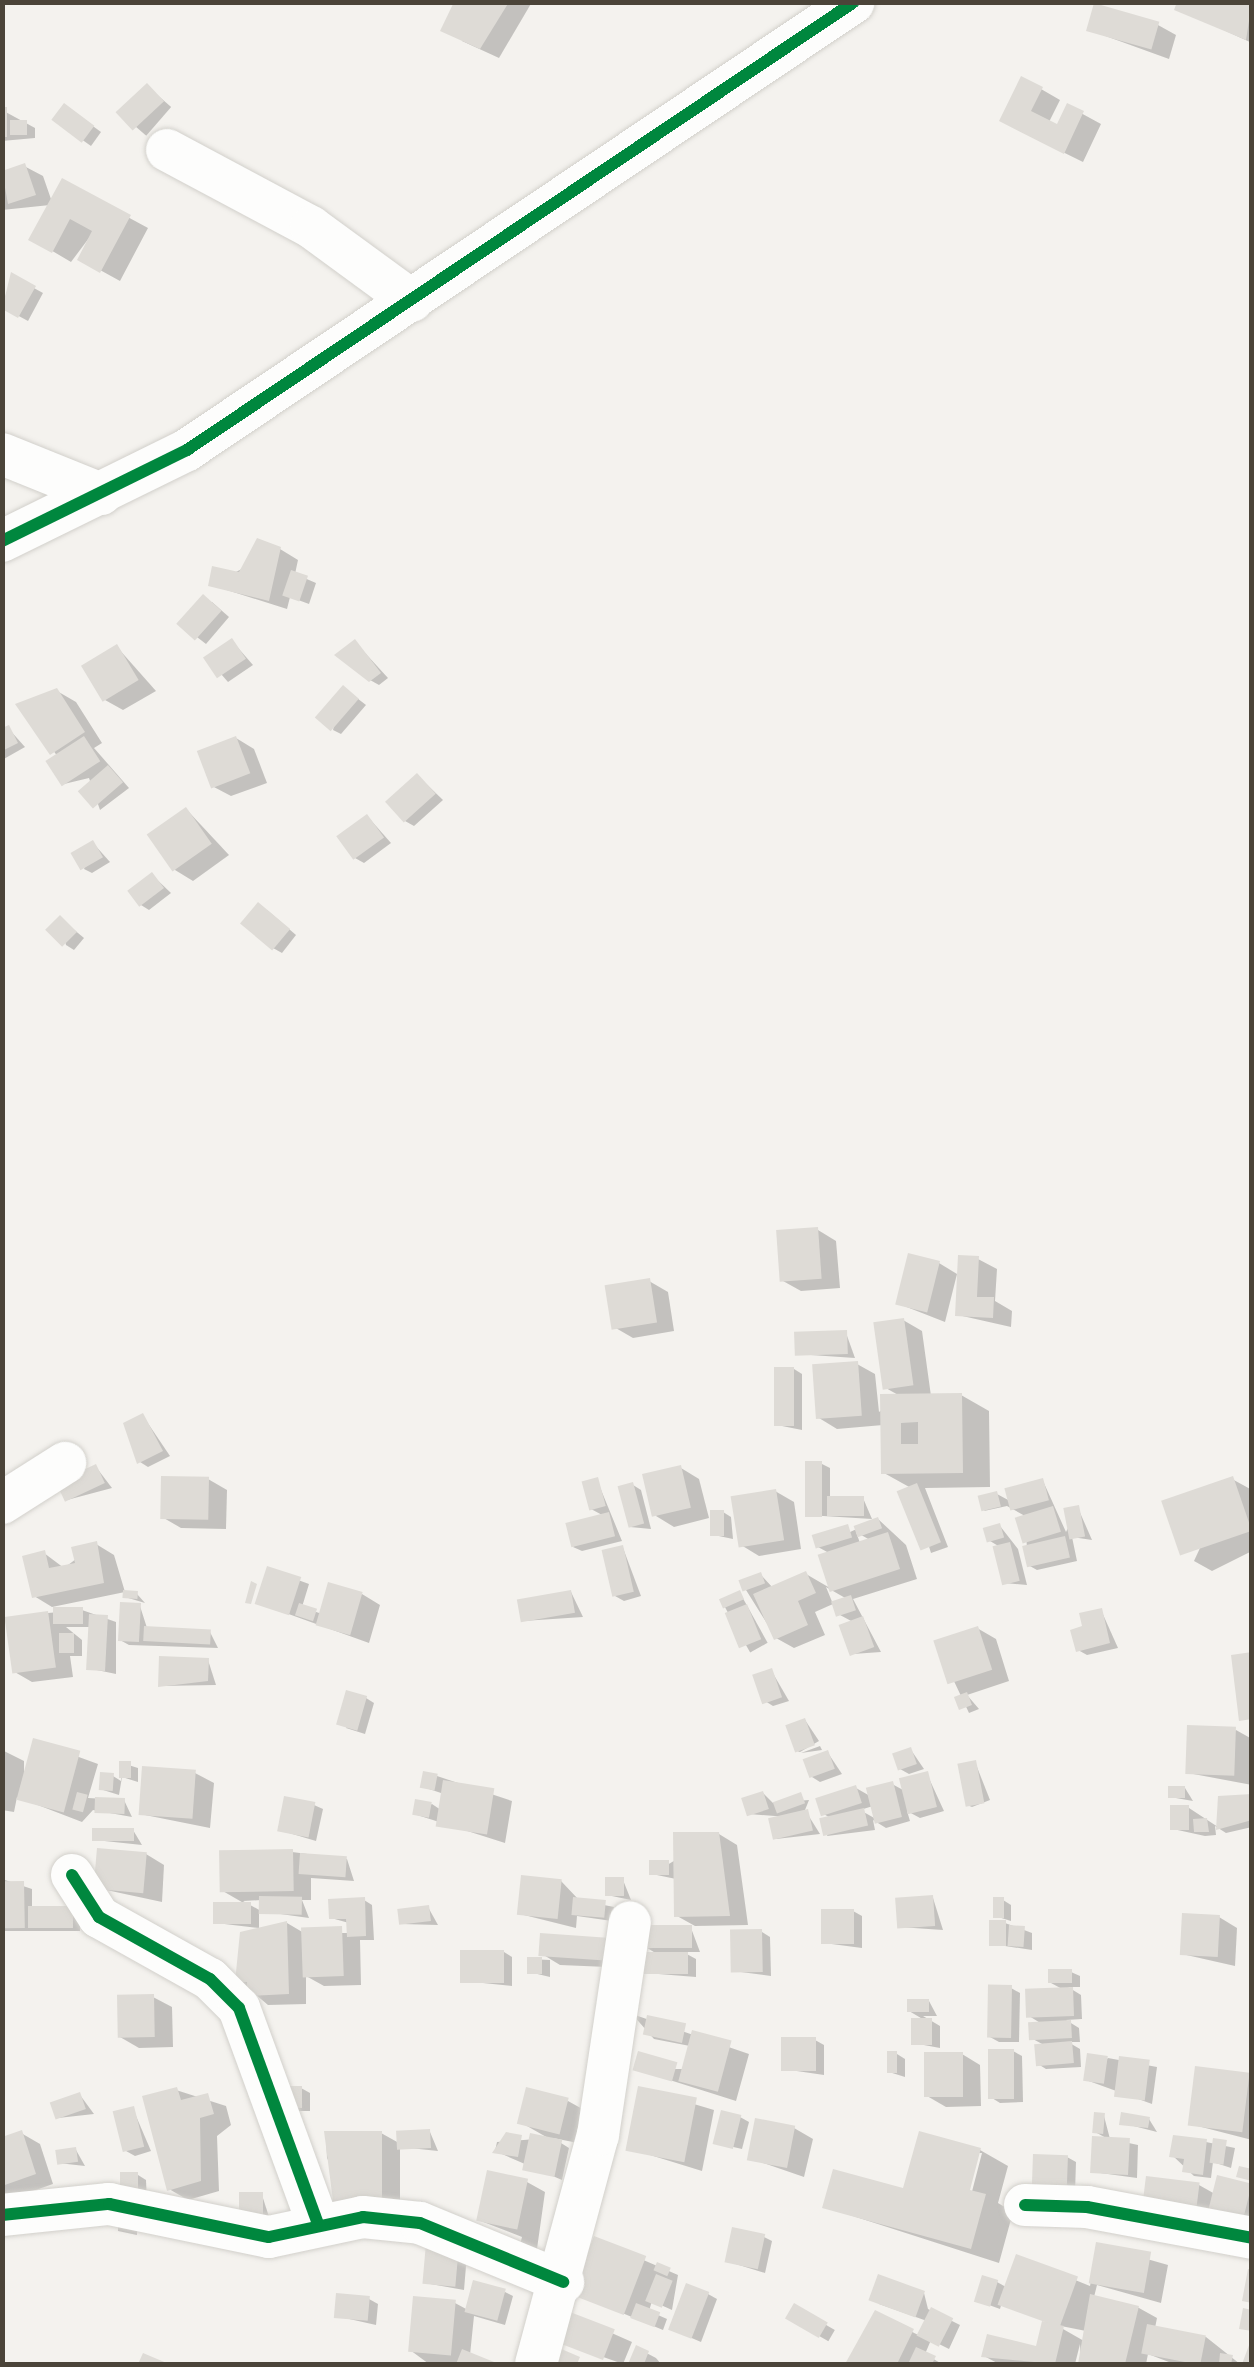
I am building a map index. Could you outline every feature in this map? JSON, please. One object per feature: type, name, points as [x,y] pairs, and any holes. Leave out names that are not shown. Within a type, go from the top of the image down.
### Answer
[{"type":"street","points":[[2,541],[188,450],[412,301],[602,164],[854,2]]},
{"type":"street","points":[[166,150],[326,237],[412,301]]},
{"type":"street","points":[[2,454],[100,494]]},
{"type":"street","points":[[2,1503],[65,1463]]},
{"type":"street","points":[[72,1875],[100,1917],[210,1978],[240,2008],[318,2224]]},
{"type":"street","points":[[536,2364],[563,2282],[598,2135],[630,1922]]},
{"type":"street","points":[[2,2215],[109,2204],[269,2237],[364,2217],[434,2226],[563,2282]]},
{"type":"street","points":[[1025,2205],[1087,2207],[1252,2238]]},
{"type":"building","points":[[454,2],[509,2],[480,49],[440,31]]},
{"type":"building","points":[[1177,2],[1252,2],[1246,40],[1174,10]]},
{"type":"building","points":[[1094,3],[1159,22],[1151,50],[1086,31]]},
{"type":"building","points":[[1021,76],[1043,87],[1031,111],[1057,124],[1067,103],[1084,111],[1064,154],[999,121]]},
{"type":"building","points":[[147,83],[164,101],[133,131],[116,112]]},
{"type":"building","points":[[64,103],[94,126],[82,143],[51,120]]},
{"type":"building","points":[[2,107],[7,107],[7,137],[2,137]]},
{"type":"building","points":[[10,120],[27,120],[27,135],[10,135]]},
{"type":"building","points":[[25,163],[36,195],[8,204],[2,171]]},
{"type":"building","points":[[62,178],[131,215],[100,273],[77,260],[92,231],[70,219],[52,253],[28,240]]},
{"type":"building","points":[[11,272],[36,286],[18,318],[2,309]]},
{"type":"building","points":[[257,538],[281,547],[269,601],[208,586],[212,566],[239,572]]},
{"type":"building","points":[[291,570],[308,576],[299,601],[282,596]]},
{"type":"building","points":[[203,594],[222,611],[195,640],[176,624]]},
{"type":"building","points":[[232,638],[246,659],[217,678],[203,658]]},
{"type":"building","points":[[355,639],[381,673],[369,682],[334,655]]},
{"type":"building","points":[[117,644],[139,680],[103,702],[81,666]]},
{"type":"building","points":[[343,685],[359,699],[331,731],[315,717]]},
{"type":"building","points":[[57,688],[85,732],[50,755],[15,704]]},
{"type":"building","points":[[9,725],[18,743],[2,751],[2,728]]},
{"type":"building","points":[[84,736],[100,761],[62,786],[45,761]]},
{"type":"building","points":[[236,736],[250,773],[211,788],[197,751]]},
{"type":"building","points":[[108,765],[123,782],[93,809],[78,791]]},
{"type":"building","points":[[417,773],[436,794],[404,823],[385,802]]},
{"type":"building","points":[[186,807],[212,844],[172,871],[147,835]]},
{"type":"building","points":[[367,814],[384,837],[353,860],[336,836]]},
{"type":"building","points":[[93,840],[103,857],[80,870],[70,853]]},
{"type":"building","points":[[152,872],[164,888],[139,907],[127,891]]},
{"type":"building","points":[[258,902],[290,929],[272,950],[240,923]]},
{"type":"building","points":[[60,915],[77,932],[62,947],[45,930]]},
{"type":"building","points":[[818,1227],[822,1279],[780,1282],[776,1230]]},
{"type":"building","points":[[908,1253],[940,1261],[927,1312],[895,1304]]},
{"type":"building","points":[[958,1255],[979,1256],[977,1297],[994,1297],[993,1318],[955,1316]]},
{"type":"building","points":[[650,1278],[657,1322],[612,1330],[605,1285]]},
{"type":"building","points":[[904,1318],[913,1385],[883,1390],[873,1322]]},
{"type":"building","points":[[847,1330],[848,1354],[795,1356],[794,1332]]},
{"type":"building","points":[[858,1361],[862,1416],[816,1419],[812,1364]]},
{"type":"building","points":[[774,1367],[794,1367],[794,1426],[774,1426]]},
{"type":"building","points":[[962,1393],[963,1473],[881,1474],[880,1394]],"holes":[[[918,1422],[918,1444],[901,1444],[901,1423]]]},
{"type":"building","points":[[143,1413],[163,1451],[137,1464],[123,1423]]},
{"type":"building","points":[[805,1461],[822,1461],[822,1517],[805,1517]]},
{"type":"building","points":[[96,1464],[105,1483],[65,1502],[56,1483]]},
{"type":"building","points":[[681,1465],[691,1508],[652,1517],[642,1474]]},
{"type":"building","points":[[161,1476],[209,1477],[208,1520],[160,1519]]},
{"type":"building","points":[[1233,1476],[1252,1531],[1180,1556],[1161,1501]]},
{"type":"building","points":[[598,1477],[606,1506],[589,1510],[582,1481]]},
{"type":"building","points":[[1043,1478],[1049,1500],[1010,1511],[1004,1488]]},
{"type":"building","points":[[633,1482],[644,1524],[629,1528],[618,1486]]},
{"type":"building","points":[[917,1483],[941,1542],[921,1551],[897,1491]]},
{"type":"building","points":[[776,1489],[784,1540],[739,1548],[731,1496]]},
{"type":"building","points":[[997,1491],[1001,1507],[981,1511],[978,1496]]},
{"type":"building","points":[[827,1496],[864,1496],[864,1516],[827,1516]]},
{"type":"building","points":[[1079,1505],[1085,1536],[1069,1539],[1063,1508]]},
{"type":"building","points":[[1053,1506],[1061,1532],[1023,1544],[1015,1518]]},
{"type":"building","points":[[710,1510],[724,1510],[724,1536],[710,1536]]},
{"type":"building","points":[[609,1512],[615,1536],[571,1547],[565,1523]]},
{"type":"building","points":[[878,1517],[882,1528],[858,1537],[854,1526]]},
{"type":"building","points":[[1000,1523],[1004,1537],[987,1542],[983,1528]]},
{"type":"building","points":[[848,1524],[852,1537],[816,1548],[812,1535]]},
{"type":"building","points":[[888,1532],[900,1569],[830,1592],[818,1555]]},
{"type":"building","points":[[1065,1536],[1070,1557],[1027,1567],[1022,1546]]},
{"type":"building","points":[[97,1541],[104,1583],[32,1598],[22,1556],[45,1550],[49,1568],[75,1563],[71,1547]]},
{"type":"building","points":[[1010,1542],[1020,1581],[1002,1585],[993,1546]]},
{"type":"building","points":[[623,1545],[634,1592],[612,1597],[602,1550]]},
{"type":"building","points":[[267,1566],[301,1577],[289,1615],[255,1604]]},
{"type":"building","points":[[806,1571],[816,1593],[798,1601],[808,1625],[774,1640],[753,1594]]},
{"type":"building","points":[[761,1572],[765,1583],[743,1591],[738,1580]]},
{"type":"building","points":[[251,1581],[257,1584],[251,1604],[245,1603]]},
{"type":"building","points":[[328,1582],[363,1592],[350,1635],[316,1625]]},
{"type":"building","points":[[123,1590],[138,1591],[137,1599],[122,1598]]},
{"type":"building","points":[[571,1590],[575,1613],[521,1622],[517,1600]]},
{"type":"building","points":[[740,1590],[744,1599],[723,1608],[719,1599]]},
{"type":"building","points":[[851,1595],[856,1610],[836,1617],[831,1601]]},
{"type":"building","points":[[120,1602],[141,1603],[139,1642],[118,1641]]},
{"type":"building","points":[[299,1603],[317,1609],[313,1621],[295,1615]]},
{"type":"building","points":[[747,1604],[761,1639],[739,1648],[725,1613]]},
{"type":"building","points":[[53,1607],[83,1607],[83,1624],[53,1624]]},
{"type":"building","points":[[1102,1608],[1110,1643],[1076,1652],[1070,1630],[1082,1626],[1079,1613]]},
{"type":"building","points":[[48,1611],[56,1667],[12,1674],[4,1617]]},
{"type":"building","points":[[89,1614],[108,1615],[105,1671],[86,1670]]},
{"type":"building","points":[[863,1616],[874,1647],[850,1656],[839,1625]]},
{"type":"building","points":[[144,1626],[211,1630],[210,1644],[143,1641]]},
{"type":"building","points":[[978,1626],[992,1670],[948,1684],[933,1641]]},
{"type":"building","points":[[59,1633],[74,1633],[74,1653],[59,1653]]},
{"type":"building","points":[[1252,1652],[1252,1719],[1239,1721],[1231,1655]]},
{"type":"building","points":[[159,1656],[209,1658],[208,1681],[158,1687]]},
{"type":"building","points":[[772,1668],[782,1697],[762,1704],[752,1675]]},
{"type":"building","points":[[346,1690],[367,1696],[357,1731],[336,1725]]},
{"type":"building","points":[[967,1692],[972,1705],[959,1710],[954,1697]]},
{"type":"building","points":[[805,1718],[815,1745],[795,1752],[785,1725]]},
{"type":"building","points":[[1187,1725],[1236,1727],[1234,1776],[1185,1774]]},
{"type":"building","points":[[33,1738],[80,1751],[64,1813],[16,1800]]},
{"type":"building","points":[[911,1747],[917,1764],[898,1771],[892,1754]]},
{"type":"building","points":[[828,1750],[835,1769],[809,1778],[803,1759]]},
{"type":"building","points":[[976,1760],[984,1803],[966,1807],[957,1764]]},
{"type":"building","points":[[119,1761],[131,1761],[131,1778],[119,1778]]},
{"type":"building","points":[[142,1766],[196,1770],[192,1819],[139,1815]]},
{"type":"building","points":[[423,1771],[438,1774],[434,1791],[420,1788]]},
{"type":"building","points":[[928,1771],[937,1807],[908,1814],[899,1778]]},
{"type":"building","points":[[100,1772],[114,1773],[113,1791],[99,1790]]},
{"type":"building","points":[[443,1780],[494,1788],[487,1835],[436,1826]]},
{"type":"building","points":[[893,1781],[902,1817],[875,1824],[866,1788]]},
{"type":"building","points":[[856,1785],[862,1803],[821,1816],[815,1798]]},
{"type":"building","points":[[1168,1786],[1185,1786],[1185,1798],[1168,1798]]},
{"type":"building","points":[[763,1791],[769,1809],[747,1816],[741,1798]]},
{"type":"building","points":[[77,1792],[88,1795],[83,1812],[72,1809]]},
{"type":"building","points":[[801,1792],[805,1803],[777,1814],[773,1802]]},
{"type":"building","points":[[1252,1794],[1252,1820],[1216,1830],[1218,1796]]},
{"type":"building","points":[[284,1796],[315,1802],[309,1837],[277,1831]]},
{"type":"building","points":[[95,1797],[125,1798],[124,1814],[94,1813]]},
{"type":"building","points":[[415,1799],[432,1802],[429,1818],[412,1815]]},
{"type":"building","points":[[1170,1805],[1189,1805],[1189,1830],[1170,1830]]},
{"type":"building","points":[[864,1808],[868,1826],[823,1836],[819,1818]]},
{"type":"building","points":[[808,1809],[813,1830],[773,1840],[768,1818]]},
{"type":"building","points":[[1207,1818],[1209,1832],[1194,1832],[1193,1819]]},
{"type":"building","points":[[92,1828],[134,1828],[134,1841],[92,1841]]},
{"type":"building","points":[[673,1832],[719,1832],[730,1916],[674,1917]]},
{"type":"building","points":[[97,1848],[147,1852],[143,1893],[93,1889]]},
{"type":"building","points":[[293,1849],[294,1891],[220,1892],[219,1850]]},
{"type":"building","points":[[300,1853],[347,1856],[345,1877],[299,1874]]},
{"type":"building","points":[[649,1860],[669,1860],[669,1875],[649,1875]]},
{"type":"building","points":[[521,1875],[562,1879],[558,1919],[517,1915]]},
{"type":"building","points":[[605,1877],[624,1877],[624,1896],[605,1896]]},
{"type":"building","points":[[4,1881],[24,1881],[25,1928],[5,1928]]},
{"type":"building","points":[[933,1895],[935,1926],[897,1929],[895,1898]]},
{"type":"building","points":[[259,1896],[302,1897],[302,1915],[259,1914]]},
{"type":"building","points":[[365,1897],[366,1936],[347,1937],[346,1919],[329,1919],[328,1899]]},
{"type":"building","points":[[573,1897],[606,1900],[604,1918],[571,1915]]},
{"type":"building","points":[[993,1897],[1004,1897],[1004,1918],[993,1918]]},
{"type":"building","points":[[213,1902],[251,1902],[251,1924],[213,1924]]},
{"type":"building","points":[[429,1905],[431,1921],[399,1925],[397,1909]]},
{"type":"building","points":[[28,1906],[73,1906],[73,1928],[28,1928]]},
{"type":"building","points":[[821,1909],[854,1909],[854,1944],[821,1944]]},
{"type":"building","points":[[1182,1913],[1220,1915],[1218,1957],[1180,1955]]},
{"type":"building","points":[[989,1920],[1006,1920],[1006,1946],[989,1946]]},
{"type":"building","points":[[287,1921],[289,1994],[247,1996],[247,1982],[235,1982],[240,1932]]},
{"type":"building","points":[[644,1925],[692,1925],[692,1948],[644,1948]]},
{"type":"building","points":[[1009,1925],[1025,1926],[1023,1947],[1008,1946]]},
{"type":"building","points":[[342,1926],[344,1976],[303,1977],[301,1927]]},
{"type":"building","points":[[762,1929],[763,1972],[731,1973],[730,1930]]},
{"type":"building","points":[[540,1933],[614,1938],[612,1961],[538,1956]]},
{"type":"building","points":[[460,1950],[504,1950],[504,1983],[460,1983]]},
{"type":"building","points":[[644,1952],[688,1952],[688,1974],[644,1974]]},
{"type":"building","points":[[527,1957],[542,1957],[542,1974],[527,1974]]},
{"type":"building","points":[[1048,1969],[1072,1969],[1072,1983],[1048,1983]]},
{"type":"building","points":[[988,1985],[1012,1985],[1011,2038],[987,2038]]},
{"type":"building","points":[[1073,1987],[1074,2016],[1026,2018],[1025,1989]]},
{"type":"building","points":[[154,1994],[155,2037],[118,2038],[117,1995]]},
{"type":"building","points":[[907,1999],[929,1999],[929,2012],[907,2012]]},
{"type":"building","points":[[647,2015],[686,2023],[682,2043],[643,2035]]},
{"type":"building","points":[[911,2018],[932,2018],[932,2045],[911,2045]]},
{"type":"building","points":[[1071,2020],[1072,2038],[1029,2040],[1028,2022]]},
{"type":"building","points":[[692,2030],[732,2041],[718,2092],[678,2081]]},
{"type":"building","points":[[781,2037],[816,2037],[816,2071],[781,2071]]},
{"type":"building","points":[[1072,2041],[1074,2063],[1036,2066],[1034,2044]]},
{"type":"building","points":[[988,2049],[1014,2049],[1014,2099],[988,2099]]},
{"type":"building","points":[[638,2051],[677,2062],[672,2082],[632,2070]]},
{"type":"building","points":[[887,2051],[897,2051],[897,2073],[887,2073]]},
{"type":"building","points":[[924,2052],[963,2052],[963,2097],[924,2097]]},
{"type":"building","points":[[1087,2053],[1108,2056],[1104,2084],[1083,2081]]},
{"type":"building","points":[[1119,2056],[1150,2060],[1145,2100],[1114,2097]]},
{"type":"building","points":[[1195,2066],[1250,2073],[1242,2132],[1188,2126]]},
{"type":"building","points":[[283,2086],[302,2086],[302,2108],[283,2108]]},
{"type":"building","points":[[638,2086],[697,2097],[684,2162],[625,2151]]},
{"type":"building","points":[[177,2087],[181,2100],[208,2093],[214,2114],[200,2118],[201,2181],[167,2191],[142,2096]]},
{"type":"building","points":[[526,2087],[569,2098],[559,2135],[517,2124]]},
{"type":"building","points":[[80,2092],[86,2109],[56,2119],[50,2102]]},
{"type":"building","points":[[134,2106],[144,2147],[123,2152],[113,2111]]},
{"type":"building","points":[[721,2110],[741,2115],[733,2149],[713,2144]]},
{"type":"building","points":[[1094,2112],[1105,2113],[1103,2134],[1092,2133]]},
{"type":"building","points":[[1121,2112],[1150,2117],[1148,2128],[1119,2125]]},
{"type":"building","points":[[755,2118],[795,2126],[787,2168],[747,2160]]},
{"type":"building","points":[[430,2129],[431,2148],[397,2150],[396,2131]]},
{"type":"building","points":[[22,2130],[36,2174],[2,2186],[2,2137]]},
{"type":"building","points":[[324,2131],[382,2131],[382,2201],[333,2201]]},
{"type":"building","points":[[919,2131],[981,2148],[970,2190],[986,2194],[971,2249],[822,2208],[833,2169],[903,2188]]},
{"type":"building","points":[[506,2132],[522,2135],[518,2157],[492,2153]]},
{"type":"building","points":[[530,2133],[562,2140],[554,2177],[522,2170]]},
{"type":"building","points":[[1173,2135],[1207,2139],[1203,2175],[1182,2172],[1184,2159],[1169,2157]]},
{"type":"building","points":[[1092,2136],[1130,2138],[1128,2175],[1090,2173]]},
{"type":"building","points":[[1213,2138],[1227,2140],[1223,2165],[1210,2163]]},
{"type":"building","points":[[76,2147],[78,2162],[57,2165],[55,2150]]},
{"type":"building","points":[[1033,2154],[1068,2155],[1067,2190],[1032,2189]]},
{"type":"building","points":[[1239,2166],[1252,2169],[1252,2181],[1236,2177]]},
{"type":"building","points":[[487,2170],[528,2179],[517,2230],[476,2221]]},
{"type":"building","points":[[120,2172],[138,2172],[138,2200],[120,2200]]},
{"type":"building","points":[[1217,2175],[1252,2184],[1243,2220],[1208,2211]]},
{"type":"building","points":[[1146,2176],[1200,2183],[1195,2218],[1142,2212]]},
{"type":"building","points":[[239,2192],[263,2192],[263,2217],[239,2217]]},
{"type":"building","points":[[732,2227],[765,2234],[758,2269],[725,2262]]},
{"type":"building","points":[[594,2236],[646,2256],[624,2315],[571,2295]]},
{"type":"building","points":[[1096,2242],[1151,2252],[1144,2293],[1089,2283]]},
{"type":"building","points":[[426,2243],[459,2246],[455,2287],[422,2284]]},
{"type":"building","points":[[1016,2254],[1078,2277],[1060,2327],[998,2305]]},
{"type":"building","points":[[657,2262],[671,2268],[667,2276],[653,2270]]},
{"type":"building","points":[[1248,2269],[1252,2270],[1252,2303],[1242,2301]]},
{"type":"building","points":[[656,2274],[673,2281],[662,2308],[645,2301]]},
{"type":"building","points":[[878,2274],[925,2291],[915,2317],[868,2300]]},
{"type":"building","points":[[982,2275],[998,2280],[990,2307],[974,2302]]},
{"type":"building","points":[[473,2280],[506,2289],[497,2321],[464,2312]]},
{"type":"building","points":[[686,2283],[709,2292],[691,2339],[668,2330]]},
{"type":"building","points":[[336,2293],[370,2296],[368,2321],[334,2318]]},
{"type":"building","points":[[1090,2294],[1139,2306],[1125,2364],[1078,2364]]},
{"type":"building","points":[[413,2296],[456,2300],[451,2356],[408,2352]]},
{"type":"building","points":[[636,2303],[660,2312],[655,2327],[630,2318]]},
{"type":"building","points":[[794,2303],[828,2322],[819,2338],[785,2319]]},
{"type":"building","points":[[931,2307],[953,2318],[939,2347],[916,2336]]},
{"type":"building","points":[[1243,2308],[1252,2310],[1252,2331],[1239,2329]]},
{"type":"building","points":[[875,2310],[914,2329],[897,2364],[845,2364]]},
{"type":"building","points":[[570,2312],[615,2329],[603,2360],[558,2343]]},
{"type":"building","points":[[1042,2321],[1064,2326],[1055,2364],[981,2357],[987,2334],[1036,2346]]},
{"type":"building","points":[[1147,2324],[1206,2335],[1200,2364],[1141,2353]]},
{"type":"building","points":[[1251,2340],[1252,2364],[1242,2364]]},
{"type":"building","points":[[636,2345],[649,2351],[644,2364],[628,2364]]},
{"type":"building","points":[[916,2347],[936,2356],[932,2364],[908,2364]]},
{"type":"building","points":[[559,2348],[580,2357],[577,2364],[552,2364]]},
{"type":"building","points":[[462,2349],[499,2364],[456,2364]]},
{"type":"building","points":[[143,2353],[169,2364],[138,2364]]},
{"type":"building","points":[[1220,2353],[1233,2355],[1231,2364],[1219,2364]]},
{"type":"cycle path","points":[[2,541],[187,450],[854,2]]},
{"type":"cycle path","points":[[72,1875],[99,1917],[210,1979],[239,2008],[318,2224]]},
{"type":"cycle path","points":[[2,2215],[109,2204],[269,2237],[363,2217],[420,2223],[563,2282]]},
{"type":"cycle path","points":[[1025,2205],[1087,2207],[1252,2238]]}]
